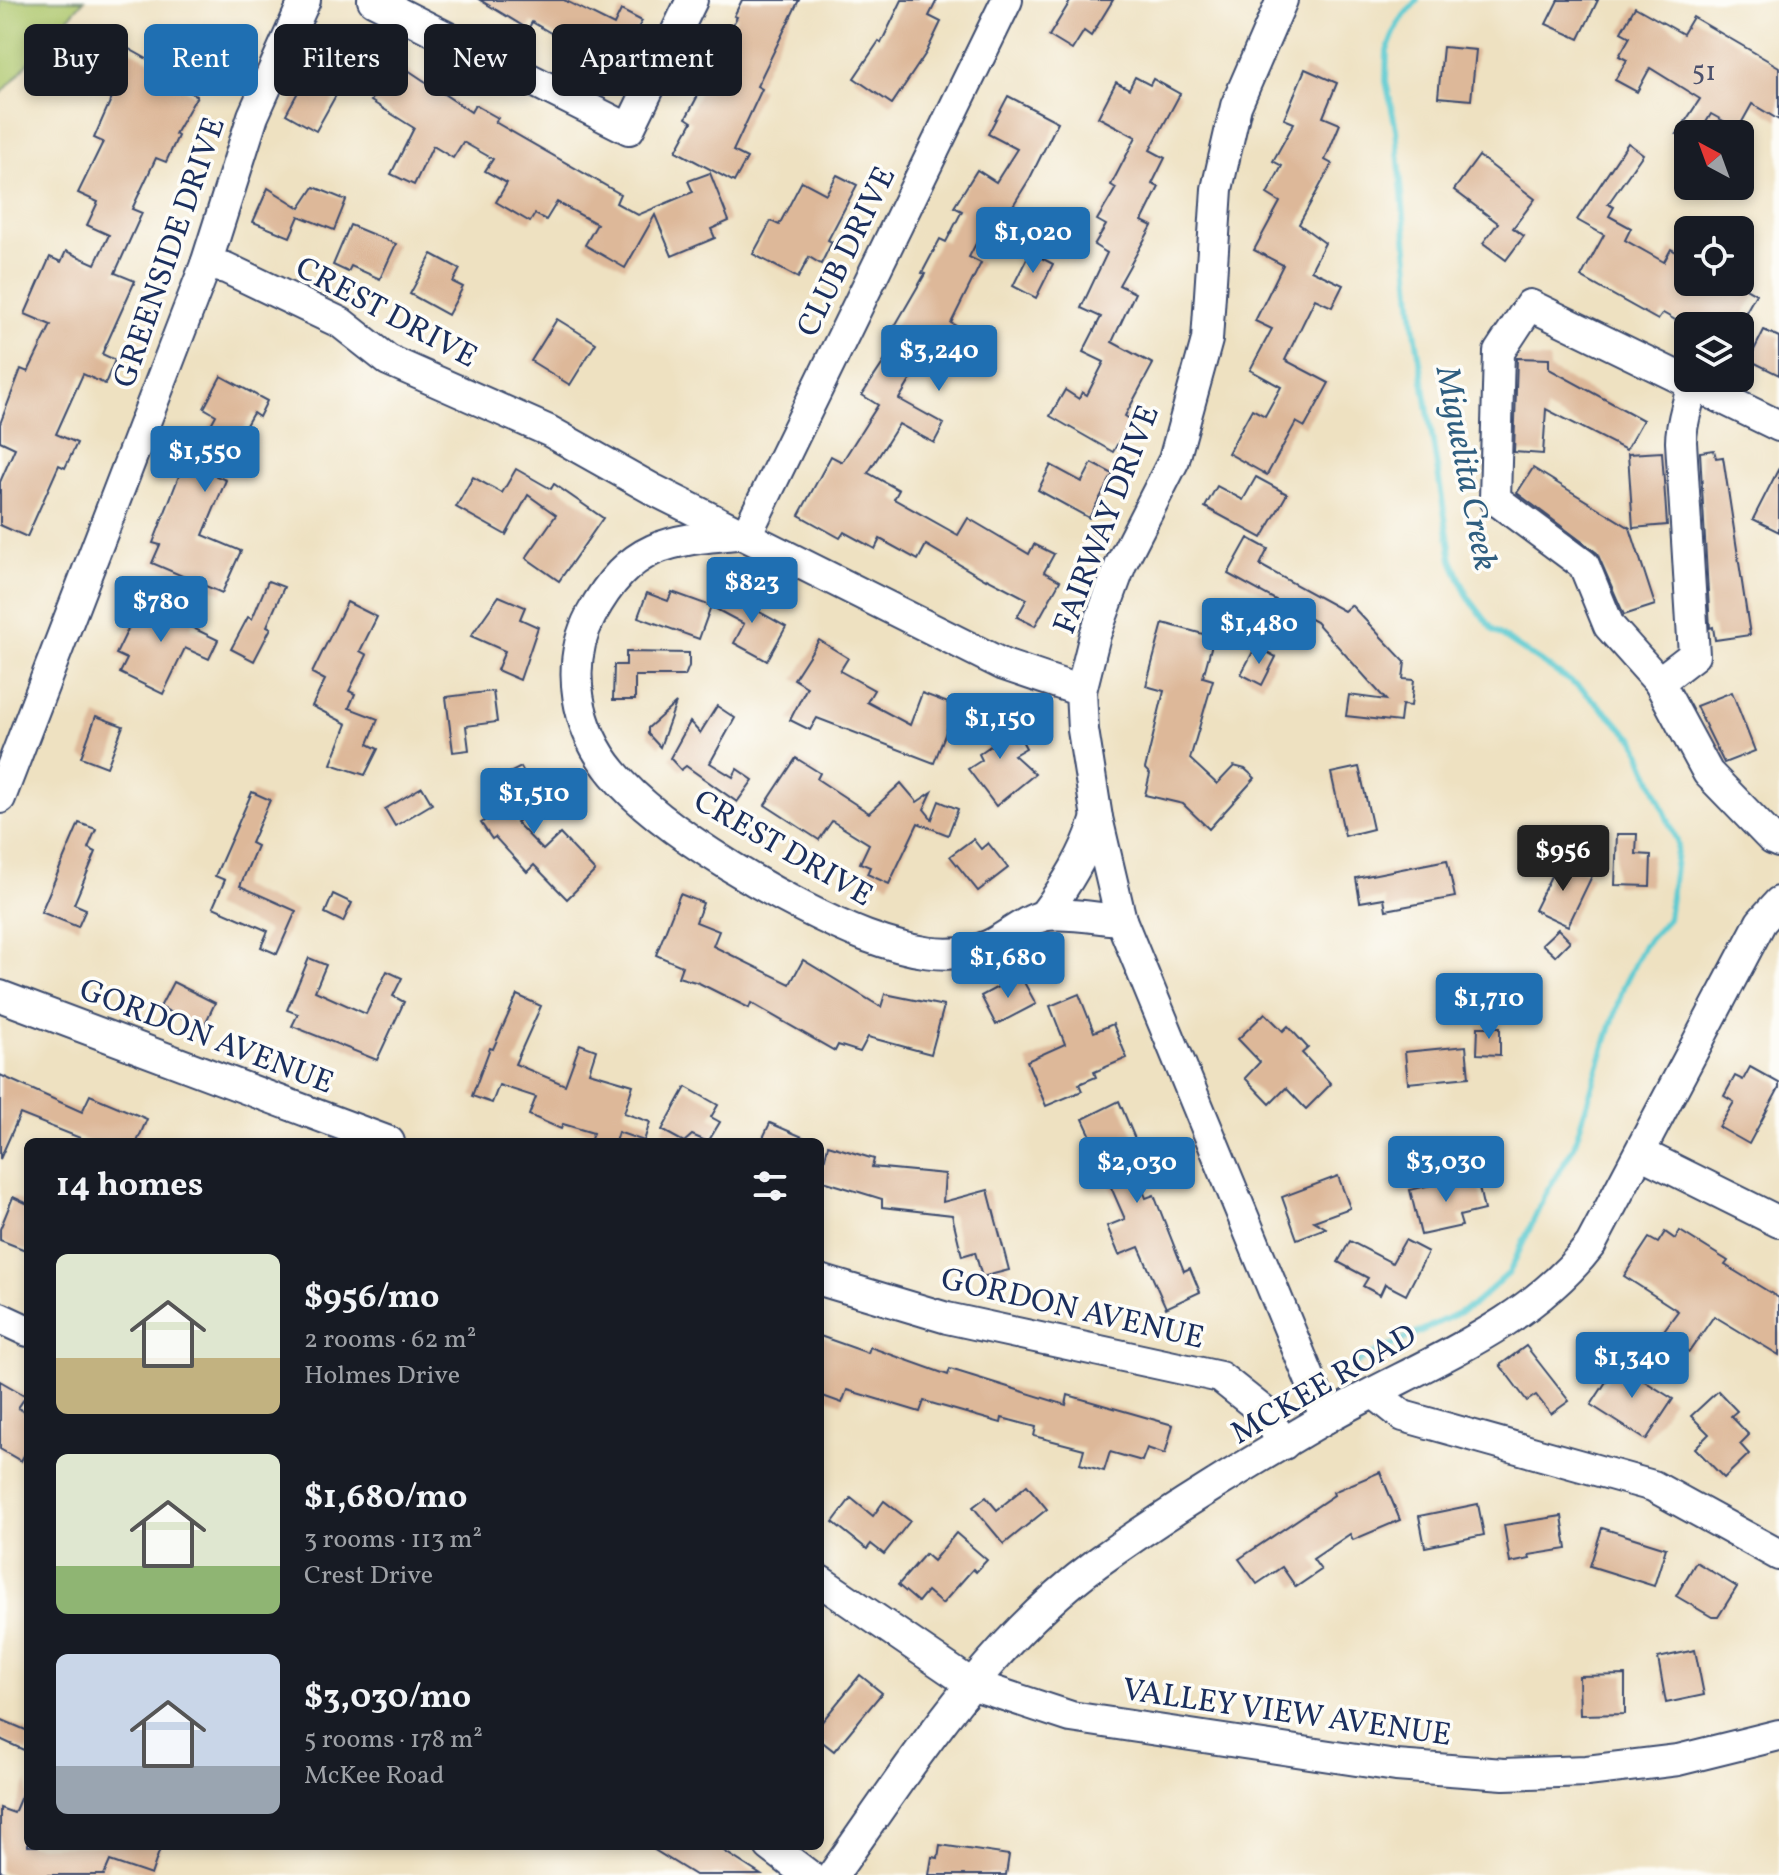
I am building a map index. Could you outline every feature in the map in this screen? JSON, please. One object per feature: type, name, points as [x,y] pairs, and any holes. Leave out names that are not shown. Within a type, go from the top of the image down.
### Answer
[{"type":"street","name":"GREENSIDE DRIVE","points":[[0,798],[206,264],[253,116],[305,0]]},
{"type":"street","points":[[373,0],[629,129],[692,0]]},
{"type":"street","name":"CLUB DRIVE","points":[[747,533],[1007,0]]},
{"type":"street","name":"FAIRWAY DRIVE","points":[[1282,0],[1236,106],[1217,189],[1207,340],[1174,460],[1121,564],[1095,635],[1081,691],[1083,730],[1097,818],[1121,920],[1326,1418]]},
{"type":"street","name":"CREST DRIVE","points":[[206,264],[226,268],[341,323],[388,360],[549,431],[654,490],[747,533],[1004,665],[1081,691]]},
{"type":"street","points":[[1674,375],[1530,305],[1499,352],[1495,499],[1584,565],[1609,626],[1659,682],[1708,773],[1777,849]]},
{"type":"street","points":[[1659,682],[1694,655],[1681,442],[1681,419],[1689,406],[1691,392]]},
{"type":"street","points":[[1709,392],[1779,426]]},
{"type":"street","name":"CREST DRIVE","points":[[747,533],[671,540],[633,561],[607,587],[589,619],[578,651],[576,685],[581,714],[593,743],[613,774],[658,815],[731,866],[819,917],[918,951],[955,954],[987,946],[1044,915],[1074,872],[1097,818]]},
{"type":"street","name":"MCKEE ROAD","points":[[833,1875],[971,1684],[1044,1607],[1096,1564],[1326,1418],[1424,1368],[1539,1298],[1570,1272],[1591,1244],[1761,922],[1779,902]]},
{"type":"street","points":[[1044,915],[1121,920]]},
{"type":"street","name":"GORDON AVENUE","points":[[0,996],[378,1138]]},
{"type":"street","points":[[1640,1153],[1779,1222]]},
{"type":"street","name":"GORDON AVENUE","points":[[824,1281],[947,1318],[1220,1377],[1264,1412],[1284,1444]]},
{"type":"street","points":[[0,1318],[24,1329]]},
{"type":"street","points":[[1374,1393],[1403,1416],[1653,1486],[1779,1555]]},
{"type":"street","name":"VALLEY VIEW AVENUE","points":[[824,1584],[971,1684],[1071,1717],[1396,1766],[1504,1774],[1587,1771],[1678,1760],[1779,1735]]},
{"type":"street","points":[[775,1850],[808,1875]]},
{"type":"green space","points":[[0,0],[84,0],[63,24],[24,24],[24,68],[0,95]]},
{"type":"building","points":[[480,0],[564,0],[612,24],[552,24],[552,34],[532,22],[520,24]]},
{"type":"building","points":[[742,0],[799,0],[757,86],[762,89],[733,151],[747,158],[734,182],[676,151],[692,122],[686,118],[698,96],[742,96],[742,24],[733,24],[737,17],[734,16]]},
{"type":"building","points":[[902,0],[937,0],[929,16],[941,22],[926,53],[892,104],[854,78],[879,41],[881,43]]},
{"type":"building","points":[[1071,0],[1113,0],[1091,36],[1084,31],[1072,50],[1049,36]]},
{"type":"building","points":[[1558,0],[1598,0],[1579,39],[1546,24]]},
{"type":"building","points":[[1635,7],[1683,34],[1693,17],[1779,67],[1779,120],[1752,104],[1743,120],[1722,120],[1711,114],[1707,120],[1686,120],[1700,99],[1650,68],[1637,92],[1615,80],[1627,60],[1619,56],[1630,37],[1621,32]]},
{"type":"building","points":[[621,10],[642,21],[640,24],[614,24]]},
{"type":"building","points":[[1443,47],[1476,50],[1471,100],[1438,97]]},
{"type":"building","points":[[128,48],[144,57],[144,96],[197,96],[175,134],[178,136],[166,162],[156,158],[132,209],[142,213],[115,273],[135,281],[102,354],[115,360],[105,384],[83,374],[56,434],[77,443],[65,468],[59,465],[27,537],[0,525],[0,482],[15,448],[0,441],[0,424],[21,369],[28,372],[51,325],[25,314],[50,257],[61,262],[66,251],[95,264],[109,235],[87,225],[98,202],[78,193],[103,142],[94,138],[113,96],[128,96]]},
{"type":"building","points":[[1305,69],[1337,83],[1323,117],[1340,124],[1325,160],[1332,164],[1299,224],[1325,243],[1311,270],[1343,285],[1332,307],[1315,299],[1285,360],[1329,383],[1305,427],[1296,422],[1267,475],[1228,453],[1252,409],[1265,416],[1281,387],[1250,370],[1272,329],[1255,321],[1283,265],[1254,250],[1280,202],[1267,194],[1282,166],[1273,161],[1294,123],[1284,119]]},
{"type":"building","points":[[408,70],[424,81],[424,96],[447,96],[471,112],[475,105],[498,118],[495,122],[620,194],[616,203],[638,215],[693,192],[688,181],[710,173],[729,221],[711,229],[715,238],[672,256],[655,215],[625,268],[585,245],[597,224],[557,202],[546,220],[535,214],[530,222],[496,202],[507,183],[485,171],[493,159],[463,142],[453,158],[433,146],[414,185],[391,174],[414,128],[371,101],[374,96],[408,96]]},
{"type":"building","points":[[1135,77],[1150,85],[1153,79],[1180,94],[1150,150],[1165,158],[1152,184],[1159,187],[1142,221],[1152,226],[1119,285],[1135,293],[1112,342],[1153,364],[1125,416],[1131,420],[1113,452],[1050,416],[1065,390],[1079,399],[1082,392],[1087,395],[1104,362],[1083,352],[1101,317],[1081,308],[1107,253],[1094,245],[1106,225],[1097,220],[1116,188],[1111,185],[1136,137],[1098,117],[1116,82],[1129,89]]},
{"type":"building","points":[[296,96],[336,96],[316,131],[286,114]]},
{"type":"building","points":[[1008,96],[1058,122],[1030,178],[996,233],[985,226],[969,257],[981,263],[951,323],[958,327],[940,358],[928,351],[899,399],[944,424],[934,443],[899,424],[868,473],[899,490],[894,499],[958,535],[968,518],[1029,554],[1034,544],[1054,554],[1044,572],[1060,581],[1035,626],[1017,617],[1027,599],[986,580],[926,545],[918,560],[880,539],[875,549],[844,532],[840,538],[799,515],[831,456],[842,462],[878,405],[862,395],[901,336],[892,331],[925,274],[922,273],[940,239],[946,242],[962,211],[954,207],[977,170],[996,182],[1017,149],[988,134]]},
{"type":"building","points":[[1628,143],[1643,154],[1608,204],[1614,207],[1609,216],[1631,228],[1625,240],[1664,262],[1671,249],[1674,251],[1674,296],[1756,294],[1746,312],[1674,312],[1674,319],[1663,313],[1658,320],[1581,277],[1604,235],[1577,220]]},
{"type":"building","points":[[1479,156],[1535,199],[1513,228],[1524,236],[1506,260],[1483,243],[1498,223],[1454,190]]},
{"type":"building","points":[[837,175],[857,185],[828,240],[832,242],[821,264],[809,257],[798,278],[753,254],[771,221],[779,225],[802,181],[826,194]]},
{"type":"building","points":[[314,187],[346,200],[334,230],[299,216],[290,237],[253,222],[268,188],[300,208]]},
{"type":"building","points":[[350,225],[396,244],[380,279],[351,266],[348,272],[333,265]]},
{"type":"building","points":[[1030,252],[1053,264],[1036,298],[1013,286]]},
{"type":"building","points":[[432,254],[460,269],[453,282],[463,287],[448,315],[410,294]]},
{"type":"building","points":[[557,319],[596,343],[570,385],[531,361]]},
{"type":"building","points":[[1764,330],[1779,337],[1779,375],[1754,362],[1754,350]]},
{"type":"building","points":[[1517,358],[1549,359],[1549,369],[1643,420],[1626,450],[1546,409],[1543,454],[1514,452]]},
{"type":"building","points":[[221,376],[267,401],[259,417],[253,413],[238,439],[232,436],[216,476],[226,480],[203,535],[241,551],[222,593],[152,563],[160,545],[153,543],[191,445],[198,448],[216,415],[204,408]]},
{"type":"building","points":[[1714,450],[1716,458],[1723,457],[1750,635],[1715,640],[1713,627],[1710,628],[1700,452]]},
{"type":"building","points":[[1662,452],[1667,525],[1633,528],[1628,454]]},
{"type":"building","points":[[1092,463],[1113,474],[1089,518],[1038,490],[1051,465],[1082,482]]},
{"type":"building","points":[[1533,468],[1630,528],[1655,605],[1624,615],[1597,553],[1517,493]]},
{"type":"building","points":[[1779,468],[1779,532],[1753,519]]},
{"type":"building","points":[[516,469],[551,489],[554,484],[603,518],[559,581],[526,558],[556,515],[528,495],[506,535],[456,507],[473,477],[502,493]]},
{"type":"building","points":[[1256,477],[1287,494],[1262,538],[1205,507],[1217,486],[1243,500]]},
{"type":"building","points":[[1248,538],[1268,549],[1260,565],[1344,611],[1351,605],[1405,662],[1403,679],[1414,680],[1411,706],[1402,705],[1400,722],[1346,716],[1349,695],[1386,700],[1316,622],[1228,574]]},
{"type":"building","points":[[268,581],[284,587],[267,626],[271,628],[254,661],[231,649],[248,617],[252,619]]},
{"type":"building","points":[[727,588],[747,598],[744,603],[786,627],[767,661],[734,643],[744,624],[716,609]]},
{"type":"building","points":[[672,592],[711,606],[699,639],[638,617],[647,593],[668,601]]},
{"type":"building","points":[[150,596],[196,617],[191,627],[218,640],[209,659],[185,648],[163,694],[120,673],[127,659],[116,654],[132,621],[137,624]]},
{"type":"building","points":[[499,596],[525,607],[520,619],[538,627],[520,680],[497,670],[505,651],[471,636]]},
{"type":"building","points":[[347,602],[377,617],[360,651],[367,655],[349,691],[355,694],[349,708],[378,719],[368,744],[378,749],[365,775],[331,764],[347,724],[312,706],[325,680],[312,673]]},
{"type":"building","points":[[1163,623],[1214,637],[1203,677],[1213,680],[1190,759],[1217,784],[1234,766],[1245,769],[1255,778],[1209,829],[1183,804],[1145,795],[1150,774],[1145,769],[1164,691],[1146,686]]},
{"type":"building","points":[[819,640],[848,658],[840,671],[874,690],[867,702],[910,725],[922,693],[956,706],[934,763],[817,718],[810,730],[790,720],[807,687],[794,679]]},
{"type":"building","points":[[1256,646],[1276,657],[1262,685],[1241,674]]},
{"type":"building","points":[[626,652],[689,653],[689,666],[685,676],[635,676],[635,700],[613,700],[614,665],[626,665]]},
{"type":"building","points":[[493,691],[497,722],[466,726],[469,750],[453,752],[446,697]]},
{"type":"building","points":[[1732,692],[1755,751],[1724,763],[1696,706]]},
{"type":"building","points":[[676,703],[660,747],[648,734],[648,728]]},
{"type":"building","points":[[717,706],[735,718],[710,763],[733,777],[737,769],[753,780],[737,802],[686,766],[681,770],[670,758],[690,722],[700,733]]},
{"type":"building","points":[[991,712],[1020,737],[1026,748],[1014,755],[1035,774],[996,806],[968,769],[982,760],[979,754],[993,744],[976,729]]},
{"type":"building","points":[[96,716],[123,726],[107,767],[81,757]]},
{"type":"building","points":[[796,758],[820,773],[817,779],[869,813],[901,783],[917,802],[932,792],[924,809],[932,819],[939,801],[958,809],[948,835],[918,823],[889,884],[867,874],[870,867],[860,863],[869,844],[832,821],[819,840],[765,805]]},
{"type":"building","points":[[521,767],[542,807],[516,822],[543,850],[560,834],[595,871],[567,899],[534,865],[527,872],[495,837],[492,839],[481,823],[504,809],[490,783]]},
{"type":"building","points":[[1359,767],[1373,829],[1345,836],[1331,773]]},
{"type":"building","points":[[422,787],[432,804],[395,826],[385,809]]},
{"type":"building","points":[[252,792],[270,800],[251,843],[257,846],[240,886],[296,911],[277,954],[261,947],[268,931],[213,907],[225,880],[215,876]]},
{"type":"building","points":[[79,823],[96,829],[88,848],[96,852],[74,904],[86,909],[78,927],[41,912]]},
{"type":"building","points":[[1617,834],[1637,834],[1636,854],[1651,855],[1650,886],[1615,885]]},
{"type":"building","points":[[973,839],[981,849],[988,843],[1008,868],[978,891],[950,856]]},
{"type":"building","points":[[1447,860],[1455,897],[1386,910],[1384,898],[1360,902],[1356,878]]},
{"type":"building","points":[[1559,860],[1592,876],[1568,926],[1534,910]]},
{"type":"building","points":[[333,894],[352,903],[343,922],[325,913]]},
{"type":"building","points":[[680,894],[703,903],[696,922],[719,931],[713,946],[790,984],[803,960],[881,1007],[885,994],[944,1006],[931,1054],[868,1037],[860,1052],[838,1045],[835,1051],[751,1003],[749,1008],[699,983],[678,977],[682,966],[656,955]]},
{"type":"building","points":[[1558,929],[1570,941],[1555,956],[1542,944]]},
{"type":"building","points":[[309,958],[326,965],[315,991],[366,1014],[387,971],[402,978],[393,996],[404,1002],[377,1060],[292,1026],[298,1014],[287,1010]]},
{"type":"building","points":[[1020,975],[1036,1004],[996,1025],[981,996]]},
{"type":"building","points":[[173,982],[215,1003],[203,1028],[160,1007]]},
{"type":"building","points":[[1079,994],[1094,1032],[1113,1024],[1127,1058],[1094,1072],[1096,1077],[1079,1084],[1082,1091],[1046,1106],[1027,1061],[1065,1044],[1050,1006]]},
{"type":"building","points":[[517,995],[541,1006],[515,1064],[565,1085],[580,1044],[596,1050],[589,1072],[633,1085],[624,1113],[650,1122],[645,1138],[618,1132],[616,1138],[591,1138],[593,1133],[563,1124],[561,1129],[529,1115],[536,1097],[499,1085],[492,1103],[472,1096],[490,1048],[493,1049]]},
{"type":"building","points":[[1265,1013],[1283,1031],[1288,1026],[1308,1048],[1302,1053],[1331,1084],[1306,1109],[1286,1088],[1270,1104],[1245,1078],[1260,1062],[1238,1039]]},
{"type":"building","points":[[1478,1027],[1500,1027],[1500,1055],[1477,1054]]},
{"type":"building","points":[[1466,1046],[1469,1077],[1408,1083],[1405,1052]]},
{"type":"building","points":[[1750,1067],[1779,1083],[1779,1088],[1749,1144],[1719,1127],[1734,1102],[1724,1096],[1735,1076],[1743,1080]]},
{"type":"building","points":[[0,1075],[82,1112],[90,1095],[147,1119],[139,1138],[80,1138],[20,1114],[0,1159]]},
{"type":"building","points":[[686,1087],[718,1105],[711,1117],[720,1122],[710,1138],[692,1135],[677,1138],[662,1130]]},
{"type":"building","points":[[1119,1101],[1144,1160],[1133,1165],[1146,1198],[1154,1195],[1184,1271],[1190,1268],[1200,1292],[1166,1308],[1139,1247],[1119,1255],[1107,1226],[1125,1219],[1107,1178],[1101,1181],[1089,1155],[1098,1151],[1083,1119]]},
{"type":"building","points":[[770,1123],[805,1138],[763,1138]]},
{"type":"building","points":[[828,1145],[874,1159],[872,1167],[945,1174],[943,1202],[988,1190],[1009,1270],[982,1277],[975,1252],[962,1256],[952,1215],[882,1207],[882,1199],[824,1181]]},
{"type":"building","points":[[1476,1174],[1484,1210],[1459,1216],[1462,1226],[1421,1235],[1410,1190]]},
{"type":"building","points":[[1338,1176],[1350,1208],[1314,1221],[1326,1228],[1297,1239],[1282,1197]]},
{"type":"building","points":[[13,1197],[24,1202],[24,1249],[0,1240],[0,1229]]},
{"type":"building","points":[[1680,1231],[1728,1261],[1725,1265],[1779,1298],[1779,1355],[1714,1316],[1689,1352],[1662,1333],[1678,1311],[1624,1276],[1649,1238],[1658,1243],[1665,1232],[1675,1239]]},
{"type":"building","points":[[1405,1240],[1428,1252],[1406,1295],[1385,1284],[1380,1295],[1363,1286],[1368,1278],[1338,1262],[1350,1241],[1392,1263]]},
{"type":"building","points":[[824,1337],[868,1353],[870,1347],[948,1375],[950,1369],[1066,1405],[1068,1395],[1173,1425],[1165,1454],[1147,1448],[1142,1461],[1110,1452],[1104,1471],[1080,1464],[1084,1449],[1034,1436],[1036,1427],[1002,1418],[1001,1423],[924,1401],[920,1412],[847,1390],[842,1403],[824,1396]]},
{"type":"building","points":[[1526,1346],[1569,1401],[1551,1414],[1536,1395],[1527,1401],[1500,1365]]},
{"type":"building","points":[[1622,1357],[1643,1370],[1638,1377],[1673,1399],[1646,1440],[1591,1405]]},
{"type":"building","points":[[0,1381],[24,1395],[18,1408],[24,1412],[24,1455],[21,1461],[0,1449]]},
{"type":"building","points":[[1718,1391],[1737,1411],[1731,1416],[1749,1435],[1740,1444],[1749,1454],[1724,1478],[1695,1448],[1709,1434],[1691,1416]]},
{"type":"building","points":[[1380,1472],[1400,1520],[1353,1540],[1350,1534],[1313,1559],[1321,1570],[1296,1587],[1282,1567],[1257,1584],[1239,1559],[1334,1495],[1333,1492]]},
{"type":"building","points":[[1027,1485],[1047,1509],[1004,1544],[973,1507],[986,1497],[997,1510]]},
{"type":"building","points":[[851,1498],[873,1516],[884,1501],[910,1521],[884,1554],[871,1544],[867,1549],[833,1522]]},
{"type":"building","points":[[1478,1504],[1484,1535],[1425,1547],[1419,1516]]},
{"type":"building","points":[[1562,1516],[1567,1549],[1529,1555],[1530,1559],[1510,1563],[1504,1525]]},
{"type":"building","points":[[1602,1528],[1666,1548],[1654,1586],[1590,1566]]},
{"type":"building","points":[[956,1533],[987,1560],[976,1572],[973,1569],[942,1604],[927,1591],[918,1602],[898,1585],[925,1554],[933,1561]]},
{"type":"building","points":[[1696,1562],[1737,1587],[1718,1617],[1712,1617],[1676,1596]]},
{"type":"building","points":[[1695,1650],[1704,1695],[1666,1703],[1658,1658]]},
{"type":"building","points":[[860,1675],[882,1693],[834,1751],[824,1743],[824,1719]]},
{"type":"building","points":[[1625,1675],[1625,1714],[1580,1715],[1579,1676]]},
{"type":"building","points":[[0,1719],[24,1729],[24,1750],[0,1739]]},
{"type":"building","points":[[24,1789],[24,1850],[160,1850],[151,1875],[110,1861],[104,1875],[12,1875],[0,1871],[0,1808],[14,1813]]},
{"type":"building","points":[[940,1845],[1009,1855],[1006,1875],[929,1875],[932,1857],[938,1858]]},
{"type":"building","points":[[654,1850],[722,1850],[761,1875],[695,1875]]},
{"type":"waterway","name":"Miguelita Creek","points":[[1352,1365],[1472,1306],[1509,1273],[1545,1195],[1574,1146],[1623,987],[1644,945],[1668,919],[1678,844],[1635,740],[1583,690],[1493,630],[1468,597],[1452,560],[1414,324],[1396,129],[1386,81],[1387,51],[1398,23],[1417,0]]}]
